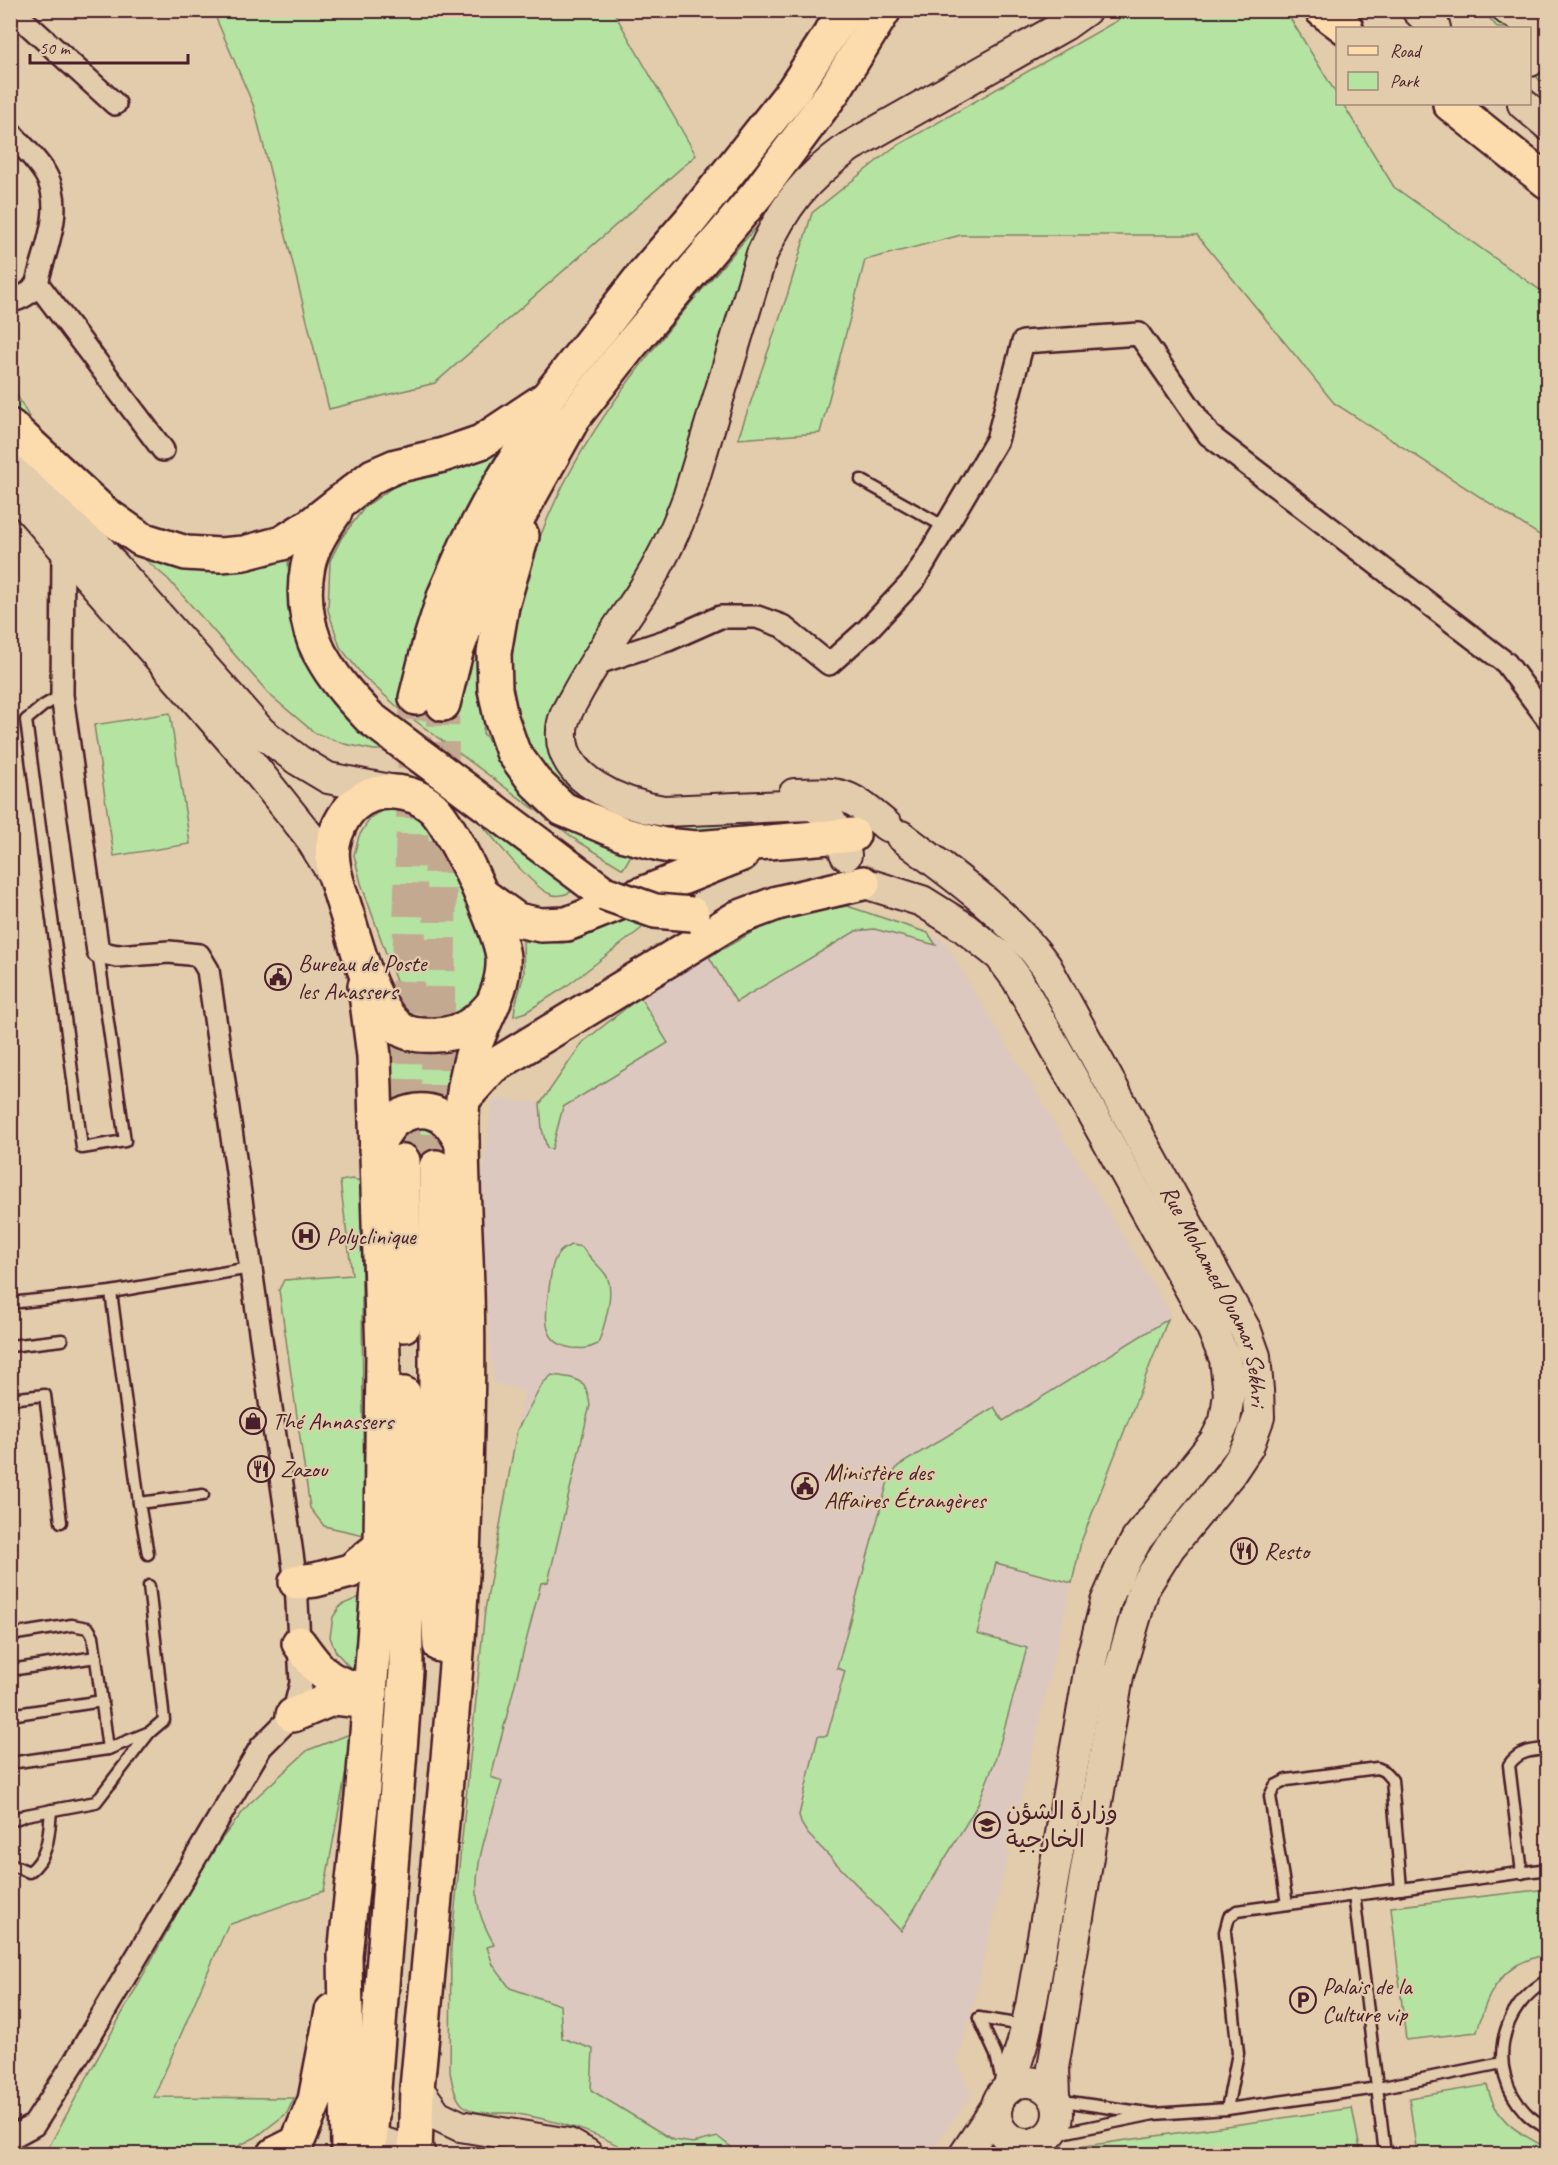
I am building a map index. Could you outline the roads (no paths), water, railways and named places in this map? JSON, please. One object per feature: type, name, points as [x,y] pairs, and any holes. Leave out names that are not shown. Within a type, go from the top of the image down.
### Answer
[{"type":"main road","points":[[846,10],[793,91],[690,221],[591,340],[547,398],[532,432],[466,546],[449,584],[431,638],[430,701],[456,652],[483,582],[574,417],[628,348],[758,193],[833,92],[884,10]]},
{"type":"main road","points":[[1451,105],[1548,182]]},
{"type":"main road","points":[[10,426],[104,513],[141,539],[186,553],[220,555],[244,553],[282,543],[311,525],[373,476],[396,466],[443,455],[481,442],[547,398]]},
{"type":"main road","points":[[536,487],[502,606],[494,653],[495,689],[501,718],[513,752],[535,782],[563,809],[625,836],[664,845],[696,848],[781,842],[845,842]]},
{"type":"main road","points":[[346,496],[321,531],[308,566],[306,604],[312,633],[324,662],[343,689],[370,718],[604,893],[656,911],[692,914],[759,891],[859,885]]},
{"type":"main road","points":[[416,2154],[417,2088],[458,1644],[464,1529],[467,1298],[462,1110],[465,1097],[465,1037],[494,1002],[501,980],[503,957],[492,918],[457,845],[436,810],[422,800],[404,793],[380,792],[364,798],[351,808],[339,825],[332,848],[337,882],[362,964],[377,997],[390,1017],[405,1032],[465,1037],[516,1046],[533,1040]]},
{"type":"main road","points":[[480,893],[517,920],[542,925],[567,924],[732,858],[781,842]]},
{"type":"main road","points":[[465,1097],[492,1067],[533,1040],[654,970],[737,918],[777,903],[859,885]]},
{"type":"main road","points":[[362,964],[374,1056],[390,1156],[406,1671],[363,2149],[348,2149],[345,1955],[371,1697],[381,1546],[383,1356],[390,1156],[384,1132],[398,1116],[414,1111],[427,1112],[442,1117],[453,1127],[462,1142]]},
{"type":"main road","points":[[436,1167],[436,1572],[448,1760]]},
{"type":"main road","points":[[296,1582],[315,1580],[350,1571],[381,1546]]},
{"type":"main road","points":[[299,1643],[316,1667],[335,1683],[371,1697]]},
{"type":"main road","points":[[293,1715],[334,1698],[371,1697]]},
{"type":"main road","points":[[275,2154],[297,2143],[315,2100],[345,1955],[392,1843]]},
{"type":"street","points":[[12,10],[115,104]]},
{"type":"street","points":[[1508,10],[1521,16],[1531,27],[1536,38],[1531,57]]},
{"type":"street","points":[[965,2154],[1003,2096],[1015,2084],[1032,2082],[1048,2090],[1055,2098],[1058,2109],[1057,2120],[1054,2129],[1036,2144],[1020,2143],[1011,2139],[999,2125],[1003,2096],[1027,2026],[1090,1661],[1106,1602],[1137,1539],[1215,1441],[1225,1420],[1228,1394],[1225,1359],[1207,1318],[1017,979],[1000,956],[962,926],[922,902],[898,892],[859,885],[851,872],[845,842],[824,813],[816,807],[806,804],[664,811],[648,808],[597,788],[585,780],[567,758],[562,744],[563,720],[592,665],[650,579],[676,530],[688,498],[762,254],[777,222],[796,193],[821,168],[849,147],[1076,15]]},
{"type":"street","points":[[1525,105],[1548,125]]},
{"type":"street","points":[[10,132],[46,174],[54,200],[54,214],[37,283],[26,296],[10,301]]},
{"type":"street","points":[[37,283],[163,450]]},
{"type":"street","points":[[592,665],[668,640],[720,617],[757,617],[782,626],[829,664],[868,629],[914,580],[997,440],[1023,342],[1139,333],[1209,435],[1506,663],[1548,719]]},
{"type":"street","points":[[10,448],[261,732],[298,760],[328,777],[404,793]]},
{"type":"street","points":[[10,488],[245,756],[309,836],[337,882]]},
{"type":"street","points":[[10,2138],[34,2125],[75,2061],[261,1747],[293,1715],[301,1683],[296,1582],[208,970],[199,955],[169,952],[117,956],[98,952],[62,695],[63,547]]},
{"type":"street","name":"Rue Mohamed Ouamar Sekhri","points":[[620,797],[663,799],[838,793],[858,802],[1008,921],[1029,942],[1046,966],[1241,1321],[1255,1356],[1259,1417],[1248,1447],[1230,1474],[1170,1547],[1144,1588],[1118,1676],[1053,2068],[1055,2098]]},
{"type":"street","points":[[845,842],[868,825],[894,831],[906,845],[908,855],[906,865],[894,881],[884,885],[859,885]]},
{"type":"street","points":[[417,2088],[437,2115],[460,2126],[569,2144],[587,2154]]},
{"type":"street","points":[[363,2149],[416,2154]]},
{"type":"lane","points":[[861,480],[945,527]]},
{"type":"lane","points":[[62,695],[43,706],[26,720],[82,1148],[125,1141],[98,952]]},
{"type":"lane","points":[[10,1303],[111,1292],[250,1268]]},
{"type":"lane","points":[[111,1292],[148,1554]]},
{"type":"lane","points":[[10,1346],[62,1341]]},
{"type":"lane","points":[[10,1399],[45,1395],[61,1522]]},
{"type":"lane","points":[[139,1503],[203,1495]]},
{"type":"lane","points":[[10,1821],[26,1815],[96,1802],[150,1732],[164,1720],[149,1586]]},
{"type":"lane","points":[[10,1635],[72,1625],[88,1628],[93,1636],[108,1749]]},
{"type":"lane","points":[[10,1670],[96,1657]]},
{"type":"lane","points":[[10,1715],[102,1701]]},
{"type":"lane","points":[[10,1763],[108,1749],[150,1732]]},
{"type":"lane","points":[[1522,1873],[1509,1765],[1527,1751],[1548,1749]]},
{"type":"lane","points":[[1287,1904],[1270,1796],[1275,1786],[1287,1780],[1377,1768],[1384,1771],[1392,1780],[1401,1889]]},
{"type":"lane","points":[[10,1864],[29,1872],[38,1866],[47,1846],[51,1810]]},
{"type":"lane","points":[[1227,2109],[1238,2052],[1225,1932],[1229,1917],[1237,1911],[1548,1869]]},
{"type":"lane","points":[[1354,1894],[1385,2154]]},
{"type":"lane","points":[[1548,1980],[1533,1988],[1514,2009],[1504,2036],[1502,2063],[1510,2090],[1526,2113],[1548,2129]]},
{"type":"lane","points":[[1003,2096],[996,2055],[979,2018],[1027,2026]]},
{"type":"lane","points":[[1036,2144],[1154,2114],[1227,2109],[1378,2088],[1502,2063]]},
{"type":"lane","points":[[1055,2098],[1154,2114]]},
{"type":"tunnel","points":[[403,1161],[416,698]]},
{"type":"tunnel","points":[[436,1167],[443,704]]},
{"type":"place","name":"Bureau de Poste les Anassers","points":[[278,977]]},
{"type":"place","name":"Polyclinique","points":[[306,1236]]},
{"type":"place","name":"Thé Annassers","points":[[253,1421]]},
{"type":"place","name":"Zazou","points":[[261,1469]]},
{"type":"place","name":"Ministère des Affaires Étrangères","points":[[805,1486]]},
{"type":"place","name":"Resto","points":[[1244,1551]]},
{"type":"place","name":"وزارة الشؤن الخارجية","points":[[987,1825]]},
{"type":"place","name":"Palais de la Culture vip","points":[[1303,2000]]}]
